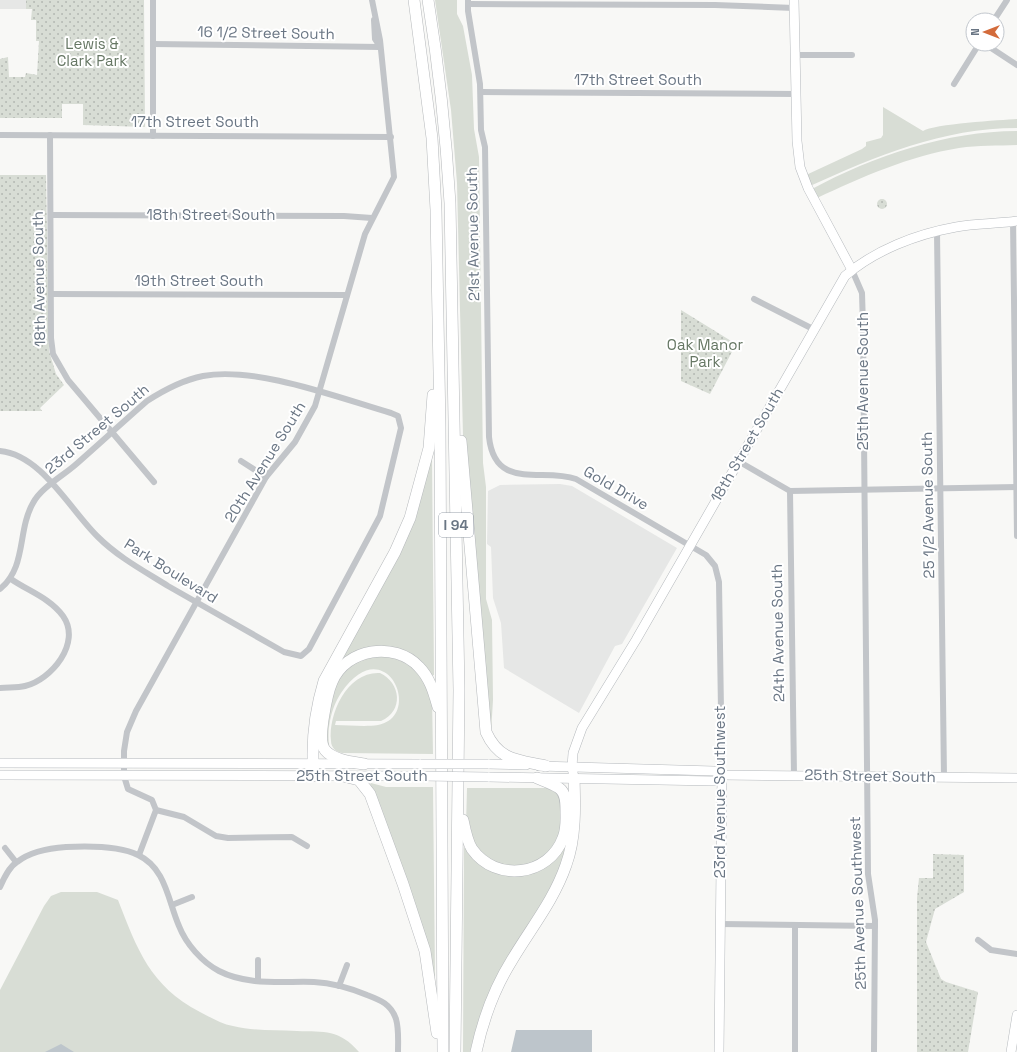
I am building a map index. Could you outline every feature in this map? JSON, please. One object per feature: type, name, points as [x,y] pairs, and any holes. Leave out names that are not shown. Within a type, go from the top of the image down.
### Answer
[{"type":"highway","name":"I 94","points":[[414,0],[432,136],[436,210],[442,720],[443,1052]]},
{"type":"highway","name":"I 94","points":[[428,0],[437,54],[447,146],[453,343],[459,690],[455,1052]]},
{"type":"highway","points":[[314,776],[313,764],[315,717],[324,681],[395,552],[418,495],[429,448],[438,322]]},
{"type":"highway","points":[[453,343],[486,732],[490,742],[505,756],[546,766]]},
{"type":"highway","points":[[364,764],[343,759],[328,753],[324,749],[322,741],[325,710],[332,681],[345,664],[358,656],[374,650],[390,651],[404,655],[419,666],[431,684],[442,720]]},
{"type":"highway","points":[[476,1052],[483,1022],[497,987],[512,960],[554,895],[566,865],[573,833],[573,773]]},
{"type":"highway","points":[[343,776],[359,780],[370,794],[403,884],[425,952],[440,1052]]},
{"type":"highway","points":[[458,793],[466,834],[472,849],[484,861],[500,869],[515,872],[530,869],[542,864],[559,846],[564,837],[566,824],[566,797],[560,789],[537,778]]},
{"type":"main road","name":"25th Avenue South","points":[[794,4],[798,154],[804,179],[852,270]]},
{"type":"main road","name":"18th Street South","points":[[573,773],[573,753],[582,728],[636,640],[813,329],[845,276],[857,265],[887,250],[937,232],[956,227],[1015,221]]},
{"type":"main road","name":"25th Street South","points":[[0,763],[488,764],[546,766],[573,773]]},
{"type":"main road","name":"25th Street South","points":[[0,775],[421,776],[537,778],[573,773],[714,781],[722,775],[1017,778]]},
{"type":"main road","name":"23rd Avenue Southwest","points":[[719,1052],[722,775]]},
{"type":"main road","points":[[1011,1052],[1017,1015]]},
{"type":"street","points":[[153,0],[153,136]]},
{"type":"street","name":"20th Avenue South","points":[[156,810],[152,800],[128,789],[124,776],[123,764],[127,732],[136,711],[266,478],[295,442],[315,406],[347,295],[372,218],[394,177],[391,137],[380,47],[375,39],[375,18],[372,0]]},
{"type":"street","points":[[999,12],[1006,0]]},
{"type":"street","points":[[468,2],[794,4]]},
{"type":"street","name":"21st Avenue South","points":[[468,2],[481,92],[481,130],[485,147],[489,437],[491,451],[502,466]]},
{"type":"street","name":"16 1/2 Street South","points":[[153,44],[380,47]]},
{"type":"street","points":[[954,84],[974,52]]},
{"type":"street","points":[[997,52],[1017,65]]},
{"type":"street","points":[[795,55],[852,55]]},
{"type":"street","name":"17th Street South","points":[[481,92],[796,94]]},
{"type":"street","name":"17th Street South","points":[[0,135],[391,137]]},
{"type":"street","name":"18th Avenue South","points":[[50,135],[51,338],[53,354],[58,366],[68,380],[154,482]]},
{"type":"street","name":"18th Street South","points":[[50,214],[336,216],[372,218]]},
{"type":"street","points":[[1015,221],[1017,536]]},
{"type":"street","name":"25 1/2 Avenue South","points":[[937,232],[944,777]]},
{"type":"street","name":"25th Avenue South","points":[[852,270],[862,293],[868,776]]},
{"type":"street","name":"19th Street South","points":[[51,294],[347,295]]},
{"type":"street","points":[[754,299],[813,329]]},
{"type":"street","name":"23rd Street South","points":[[0,589],[11,579],[21,551],[28,515],[33,502],[39,494],[147,401],[160,392],[203,376],[230,374],[276,380],[398,416],[401,428],[380,516],[319,628]]},
{"type":"street","name":"Park Boulevard","points":[[0,451],[21,457],[41,472],[98,537],[144,572],[290,655],[301,656],[305,653],[319,628]]},
{"type":"street","points":[[241,461],[266,478]]},
{"type":"street","points":[[738,461],[790,491],[1017,487]]},
{"type":"street","name":"Gold Drive","points":[[502,466],[513,473],[524,476],[560,475],[576,479],[690,545]]},
{"type":"street","name":"24th Avenue South","points":[[790,491],[794,775]]},
{"type":"street","name":"23rd Avenue Southwest","points":[[690,545],[706,555],[714,566],[719,580],[722,775]]},
{"type":"street","points":[[0,688],[25,686],[46,675],[61,659],[69,640],[68,629],[64,617],[53,604],[11,579]]},
{"type":"street","name":"25th Avenue Southwest","points":[[868,776],[868,874],[875,926],[874,1052]]},
{"type":"street","points":[[139,855],[156,810],[184,817],[216,836],[228,838],[292,837],[307,846]]},
{"type":"street","points":[[5,848],[16,862]]},
{"type":"street","points":[[0,886],[16,862],[43,851],[58,848],[106,849],[127,851],[139,855],[152,866],[161,878],[172,905],[179,928],[192,947],[207,964],[233,977],[258,981],[315,982],[339,986],[383,1001],[391,1009],[396,1019],[398,1052]]},
{"type":"street","points":[[172,905],[192,897]]},
{"type":"street","points":[[720,924],[875,926]]},
{"type":"street","points":[[795,925],[795,1052]]},
{"type":"street","points":[[978,940],[991,950],[1017,954]]},
{"type":"street","points":[[258,960],[258,981]]},
{"type":"street","points":[[339,986],[347,965]]},
{"type":"shaded area","points":[[0,0],[26,0],[26,9],[0,9]]},
{"type":"shaded area","points":[[560,484],[572,486],[677,548],[622,644],[615,646],[579,713],[504,668],[501,623],[493,598],[491,547],[487,544],[488,491],[500,485]]},
{"type":"shaded area","points":[[516,1030],[592,1030],[592,1052],[511,1052]]},
{"type":"shaded area","points":[[61,1044],[74,1052],[45,1052]]},
{"type":"green space","name":"Lewis & Clark Park","points":[[26,0],[144,0],[145,127],[83,125],[83,104],[62,104],[62,118],[0,118],[0,59],[8,57],[9,77],[25,77],[26,73],[37,75],[39,41],[36,41],[36,20],[31,20],[32,9],[26,9]]},
{"type":"green space","points":[[435,0],[457,0],[457,14],[463,26],[472,75],[474,129],[479,157],[483,463],[486,487],[486,599],[492,620],[493,700],[491,733],[487,732],[463,436],[457,183],[451,110]]},
{"type":"green space","points":[[883,107],[923,131],[953,124],[1017,119],[1017,128],[990,129],[936,138],[885,154],[810,186],[806,175],[862,149],[866,146],[866,142],[881,138],[883,135]]},
{"type":"green space","points":[[1017,131],[1017,145],[966,147],[922,156],[851,182],[817,198],[812,189],[860,166],[911,148],[964,135]]},
{"type":"green space","points":[[0,175],[46,175],[49,351],[56,374],[64,385],[40,408],[42,411],[0,411]]},
{"type":"green space","points":[[882,199],[887,204],[882,209],[877,204]]},
{"type":"green space","name":"Oak Manor Park","points":[[681,310],[736,344],[710,394],[681,381]]},
{"type":"green space","points":[[429,458],[432,459],[434,675],[431,676],[384,648],[334,673],[385,576]]},
{"type":"green space","points":[[390,656],[416,668],[432,696],[433,754],[341,753],[333,748],[331,744],[331,730],[333,718],[342,696],[358,679],[369,674],[380,673],[387,678],[396,690],[397,697],[394,711],[381,721],[336,721],[335,725],[378,725],[392,718],[398,707],[399,694],[394,681],[384,672],[372,669],[357,675],[337,699],[329,727],[330,749],[324,736],[334,686],[343,672],[362,658]]},
{"type":"green space","points":[[370,784],[386,787],[433,787],[435,976],[432,977],[405,885]]},
{"type":"green space","points":[[467,788],[547,788],[559,794],[563,817],[556,845],[537,864],[504,868],[475,848],[466,826]]},
{"type":"green space","points":[[567,832],[566,848],[554,887],[477,1027],[470,1052],[463,1052],[464,848],[467,847],[479,863],[538,870]]},
{"type":"green space","points":[[933,854],[964,855],[964,892],[935,909],[926,942],[941,979],[978,992],[968,1052],[917,1052],[917,898],[919,878],[933,878]]},
{"type":"green space","points":[[61,892],[97,892],[118,900],[132,935],[147,965],[169,990],[183,1002],[200,1012],[224,1024],[241,1028],[331,1033],[345,1039],[359,1052],[0,1052],[0,990],[44,906],[51,896]]}]
